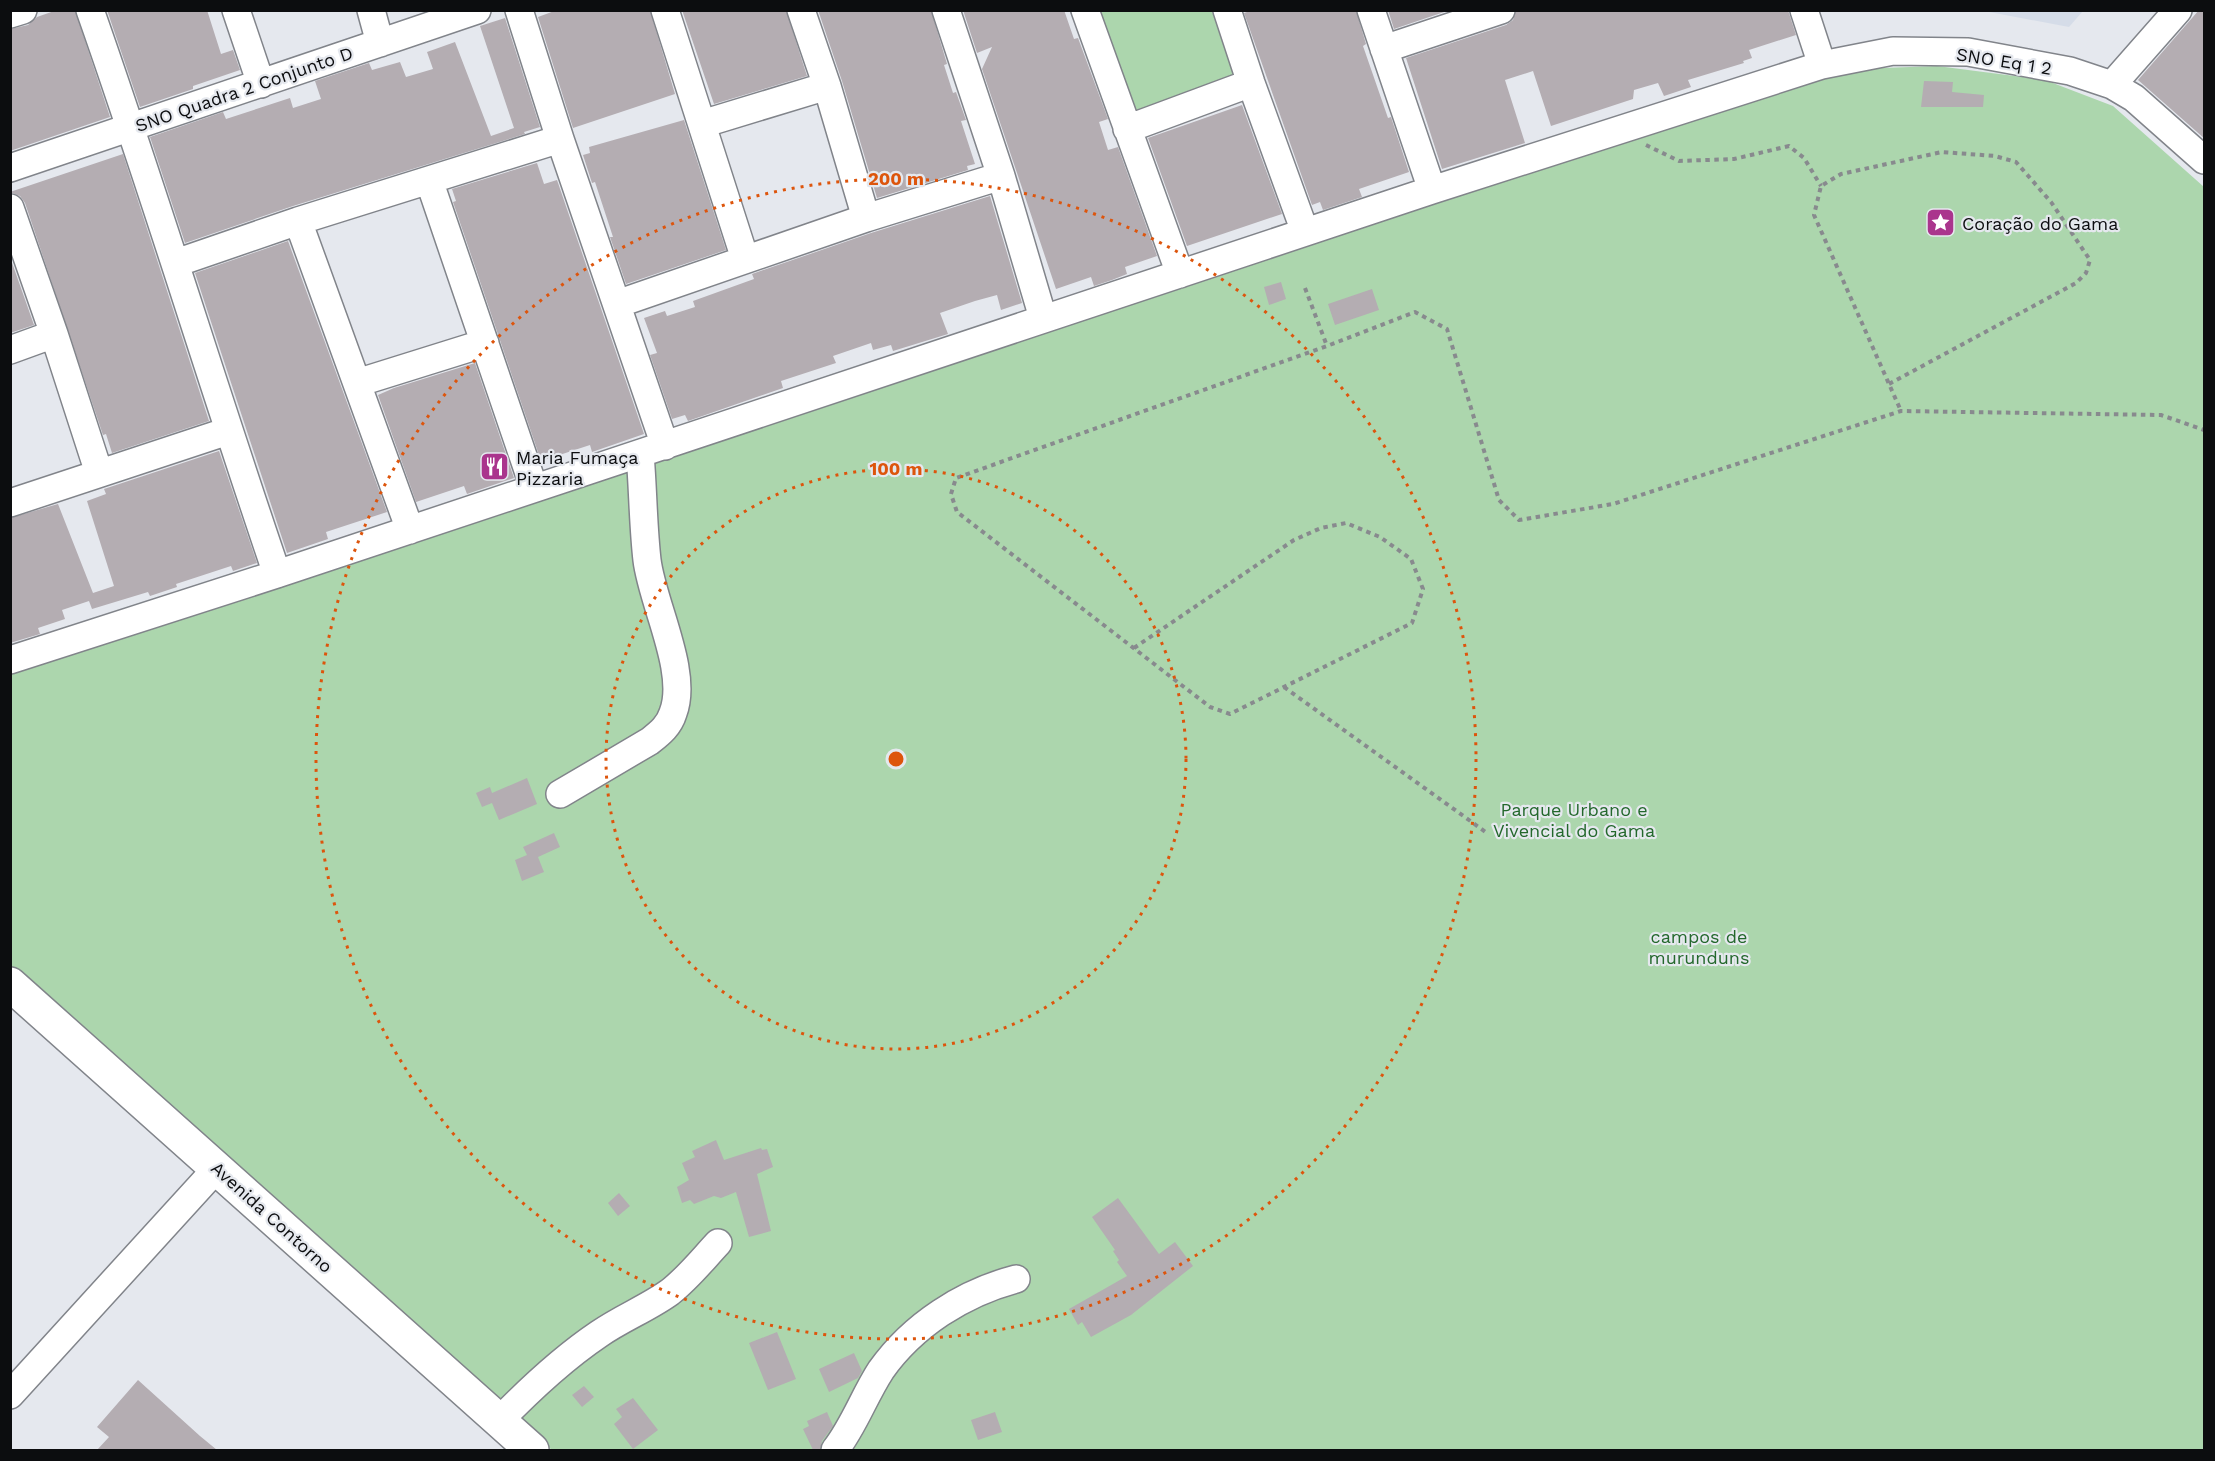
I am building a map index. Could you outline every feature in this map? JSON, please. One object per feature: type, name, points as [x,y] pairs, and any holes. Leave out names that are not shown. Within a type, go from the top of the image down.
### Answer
[{"type":"main road","name":"Avenida Contorno","points":[[10,984],[532,1450]]},
{"type":"street","points":[[10,15],[23,10]]},
{"type":"street","points":[[90,10],[131,127],[228,431],[277,574]]},
{"type":"street","points":[[236,10],[261,84]]},
{"type":"street","points":[[371,10],[380,43]]},
{"type":"street","name":"SNO Quadra 2 Conjunto D","points":[[10,168],[477,10]]},
{"type":"street","points":[[519,10],[560,139],[617,304],[652,450],[647,561],[651,582],[667,632],[677,696],[674,712],[662,731],[650,741],[560,794]]},
{"type":"street","points":[[665,10],[745,259]]},
{"type":"street","points":[[801,10],[866,219]]},
{"type":"street","points":[[946,10],[1001,176],[1043,318]]},
{"type":"street","points":[[1085,10],[1180,273]]},
{"type":"street","points":[[1227,10],[1305,232]]},
{"type":"street","points":[[1371,10],[1432,190]]},
{"type":"street","points":[[1384,48],[1501,10]]},
{"type":"street","points":[[1804,10],[1822,64]]},
{"type":"street","points":[[2112,85],[2178,10]]},
{"type":"street","name":"SNO Eq 1 2","points":[[10,660],[277,574],[1432,190],[1822,64],[1893,51],[1968,52],[2070,71],[2112,85],[2134,98],[2205,160]]},
{"type":"street","points":[[1127,129],[1251,83]]},
{"type":"street","points":[[702,124],[826,86]]},
{"type":"street","points":[[176,263],[298,221],[560,139]]},
{"type":"street","points":[[617,304],[745,259],[1001,176]]},
{"type":"street","points":[[429,180],[534,488]]},
{"type":"street","points":[[10,208],[99,473]]},
{"type":"street","points":[[298,221],[410,530]]},
{"type":"street","points":[[10,350],[54,334]]},
{"type":"street","points":[[357,383],[485,343]]},
{"type":"street","points":[[10,503],[228,431]]},
{"type":"street","points":[[10,1395],[217,1168]]},
{"type":"street","points":[[499,1421],[531,1388],[563,1360],[600,1333],[670,1291],[718,1243]]},
{"type":"street","points":[[835,1450],[881,1371],[906,1341],[926,1323],[957,1302],[994,1285],[1016,1279]]},
{"type":"path","points":[[1616,130],[1679,161],[1734,159],[1789,146],[1804,158],[1821,186],[1815,215],[1901,411]]},
{"type":"path","points":[[1821,186],[1841,174],[1942,152],[2006,159],[2016,162],[2051,202],[2090,260],[2086,273],[2076,284],[1889,384]]},
{"type":"path","points":[[1305,288],[1327,346]]},
{"type":"path","points":[[1134,648],[1294,540],[1321,528],[1346,523],[1380,537],[1411,559],[1423,589],[1412,623],[1230,714],[1210,707],[957,512],[951,494],[956,478],[1327,346],[1415,312],[1447,329],[1499,501],[1519,520],[1612,504],[1901,411],[2161,415],[2205,430]]},
{"type":"path","points":[[1284,687],[1487,832]]},
{"type":"shaded area","points":[[2083,10],[2069,27],[1984,11]]},
{"type":"green space","points":[[1090,11],[1212,11],[1235,79],[1128,118]]},
{"type":"green space","name":"Parque Urbano e Vivencial do Gama","points":[[1937,66],[2045,80],[2113,106],[2204,187],[2204,1450],[552,1450],[11,969],[11,671],[1829,70]]},
{"type":"building","points":[[57,10],[75,10],[110,117],[10,151],[10,29],[28,25],[37,17]]},
{"type":"building","points":[[107,10],[207,10],[221,54],[233,50],[240,70],[140,107]]},
{"type":"building","points":[[557,10],[650,10],[675,94],[573,128],[538,17]]},
{"type":"building","points":[[682,10],[786,10],[807,76],[714,104]]},
{"type":"building","points":[[818,10],[931,10],[947,64],[944,65],[953,93],[956,92],[966,120],[961,121],[975,164],[967,166],[968,170],[877,198]]},
{"type":"building","points":[[963,10],[1064,10],[1074,39],[1078,38],[1108,119],[1099,122],[1108,150],[1118,147],[1157,256],[1125,267],[1127,274],[1094,286],[1091,277],[1056,289],[982,69],[992,47],[977,53]]},
{"type":"building","points":[[1356,10],[1366,44],[1363,46],[1388,118],[1391,117],[1409,172],[1359,189],[1362,197],[1323,210],[1320,202],[1312,205],[1244,13],[1250,11]]},
{"type":"building","points":[[1388,10],[1450,10],[1394,29]]},
{"type":"building","points":[[1516,10],[1788,10],[1796,35],[1749,50],[1752,58],[1743,61],[1744,63],[1688,80],[1691,87],[1664,96],[1658,83],[1634,90],[1633,99],[1551,126],[1533,71],[1505,80],[1525,143],[1442,169],[1406,58],[1506,25],[1513,20]]},
{"type":"building","points":[[2199,10],[2205,10],[2205,139],[2138,80]]},
{"type":"building","points":[[505,18],[540,127],[524,132],[525,134],[293,206],[185,243],[150,137],[223,112],[226,119],[290,98],[293,108],[321,99],[315,81],[369,63],[372,70],[400,62],[406,77],[433,69],[427,52],[455,42],[491,136],[514,128],[480,26]]},
{"type":"building","points":[[1924,81],[1953,82],[1952,92],[1984,95],[1983,107],[1921,107]]},
{"type":"building","points":[[1242,105],[1282,214],[1187,246],[1148,138]]},
{"type":"building","points":[[684,120],[726,250],[626,284],[595,182],[592,183],[583,155],[590,153],[589,147]]},
{"type":"building","points":[[123,154],[209,421],[112,453],[106,434],[103,435],[25,203],[20,196],[10,192]]},
{"type":"building","points":[[537,163],[544,184],[557,180],[644,434],[592,452],[590,445],[541,461],[453,202],[456,201],[452,189]]},
{"type":"building","points":[[990,196],[1022,303],[1001,310],[997,295],[975,301],[940,313],[948,334],[893,351],[891,345],[873,350],[871,343],[833,356],[836,363],[781,381],[783,388],[688,421],[685,415],[672,419],[650,355],[657,353],[644,318],[665,311],[667,316],[695,307],[693,301],[754,279],[752,274],[871,233]]},
{"type":"building","points":[[288,241],[387,512],[326,532],[328,539],[287,553],[195,273]]},
{"type":"building","points":[[10,257],[34,325],[10,333]]},
{"type":"building","points":[[1281,282],[1286,299],[1269,305],[1264,287]]},
{"type":"building","points":[[1372,289],[1379,310],[1335,325],[1328,304]]},
{"type":"building","points":[[475,363],[514,478],[467,494],[464,486],[416,502],[378,395]]},
{"type":"building","points":[[219,451],[257,563],[233,571],[231,566],[176,584],[177,587],[150,596],[148,592],[92,609],[89,601],[62,610],[65,619],[38,628],[40,634],[10,643],[10,518],[58,504],[93,593],[114,586],[87,501],[106,494],[104,489]]},
{"type":"building","points":[[527,778],[537,804],[499,820],[492,803],[482,807],[476,793],[490,787],[492,793]]},
{"type":"building","points":[[554,833],[560,847],[538,857],[544,872],[522,881],[515,860],[527,855],[523,847]]},
{"type":"building","points":[[716,1140],[724,1160],[761,1148],[762,1150],[767,1149],[773,1167],[757,1174],[771,1231],[749,1237],[736,1192],[721,1198],[714,1196],[694,1204],[690,1200],[682,1203],[677,1187],[689,1180],[682,1163],[695,1157],[692,1151]]},
{"type":"building","points":[[619,1193],[630,1206],[618,1216],[608,1203]]},
{"type":"building","points":[[1118,1198],[1159,1254],[1175,1242],[1193,1266],[1131,1315],[1091,1337],[1082,1322],[1078,1325],[1069,1309],[1127,1276],[1117,1262],[1119,1260],[1113,1251],[1115,1250],[1092,1217]]},
{"type":"building","points":[[777,1332],[796,1379],[768,1390],[749,1343]]},
{"type":"building","points":[[854,1353],[862,1371],[858,1378],[829,1392],[819,1369]]},
{"type":"building","points":[[138,1380],[217,1450],[97,1450],[109,1437],[97,1427]]},
{"type":"building","points":[[584,1386],[594,1397],[582,1407],[572,1395]]},
{"type":"building","points":[[633,1398],[658,1430],[633,1449],[614,1424],[622,1417],[616,1409]]},
{"type":"building","points":[[827,1412],[833,1426],[822,1441],[820,1450],[813,1450],[803,1429],[809,1426],[807,1421]]},
{"type":"building","points":[[995,1412],[1002,1432],[978,1440],[971,1420]]},
{"type":"place","name":"Coração do Gama","points":[[1941,223]]},
{"type":"place","name":"Maria Fumaça Pizzaria","points":[[495,467]]},
{"type":"park label","name":"campos de murunduns","points":[[1699,946]]}]
